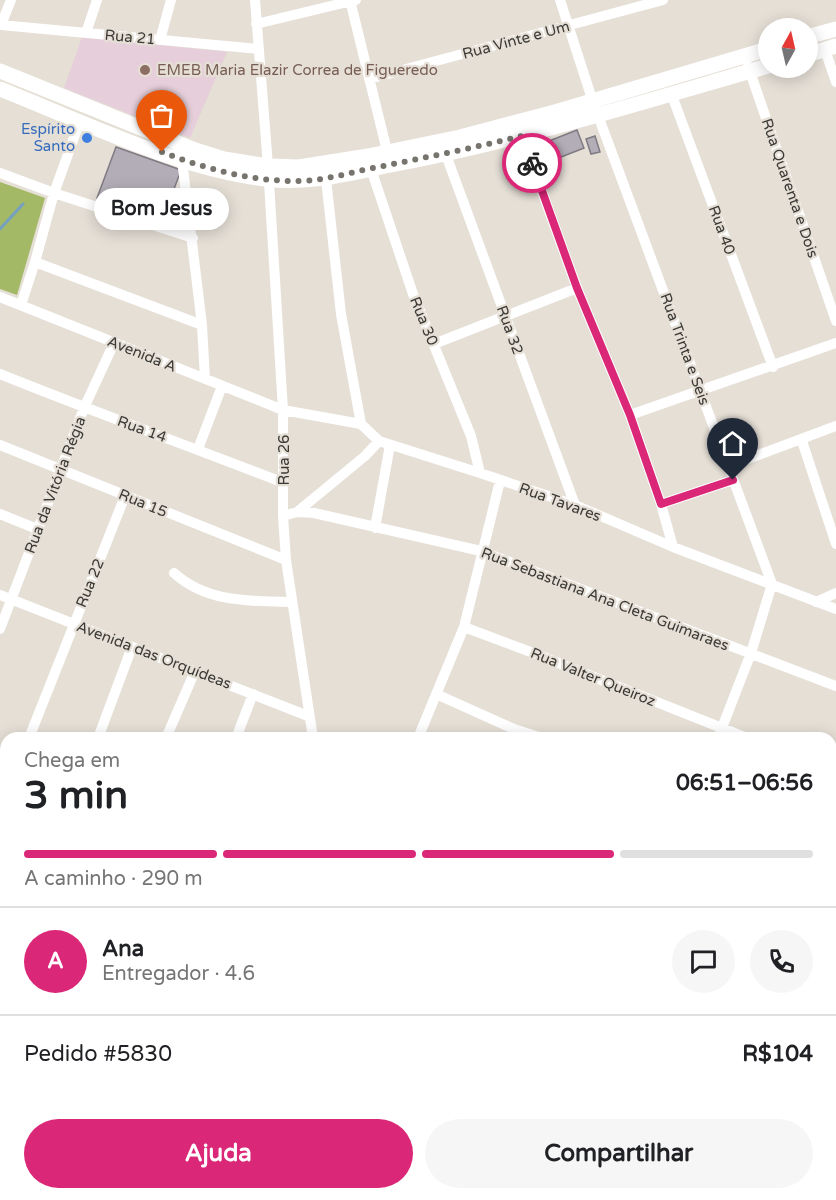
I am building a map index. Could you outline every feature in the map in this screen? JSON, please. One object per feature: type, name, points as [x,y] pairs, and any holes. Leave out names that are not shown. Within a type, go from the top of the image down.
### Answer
[{"type":"street","points":[[1,25],[11,0]]},
{"type":"street","points":[[86,33],[97,0]]},
{"type":"street","points":[[160,40],[171,0]]},
{"type":"street","name":"Rua 26","points":[[255,0],[283,410],[283,516],[286,560],[312,732]]},
{"type":"street","points":[[256,24],[352,0],[387,152]]},
{"type":"street","name":"Rua Trinta e Seis","points":[[560,0],[596,108],[772,584]]},
{"type":"street","name":"Rua Vinte e Um","points":[[369,79],[663,0]]},
{"type":"street","name":"Rua 21","points":[[1,25],[258,49]]},
{"type":"street","points":[[818,34],[836,29]]},
{"type":"street","points":[[830,48],[836,82]]},
{"type":"street","points":[[0,71],[195,150],[299,181],[326,179],[446,155],[522,136],[758,52]]},
{"type":"street","name":"Rua Quarenta e Dois","points":[[742,57],[750,71],[836,321]]},
{"type":"street","points":[[0,89],[182,160],[221,172],[268,173],[387,152],[671,93],[758,69]]},
{"type":"street","name":"Rua 40","points":[[671,93],[773,367]]},
{"type":"street","points":[[21,305],[75,119],[74,100]]},
{"type":"street","points":[[522,136],[577,288],[630,415],[661,504],[673,547]]},
{"type":"street","name":"Rua 32","points":[[446,155],[575,505]]},
{"type":"street","points":[[182,160],[193,238],[205,379]]},
{"type":"street","name":"Rua 30","points":[[371,169],[413,294],[471,436],[480,473]]},
{"type":"street","points":[[0,173],[54,194],[193,238]]},
{"type":"street","points":[[283,410],[361,423],[341,314],[326,179]]},
{"type":"street","points":[[35,262],[202,325]]},
{"type":"street","points":[[434,344],[577,288]]},
{"type":"street","name":"Avenida A","points":[[0,297],[283,410]]},
{"type":"street","name":"Rua da Vitória Régia","points":[[0,629],[84,408],[114,343]]},
{"type":"street","points":[[630,415],[836,344]]},
{"type":"street","name":"Rua 14","points":[[0,374],[284,483]]},
{"type":"street","points":[[198,449],[222,386]]},
{"type":"street","name":"Rua Tavares","points":[[361,423],[379,441],[575,505],[673,547],[836,609]]},
{"type":"street","points":[[729,466],[802,441],[836,426]]},
{"type":"street","points":[[297,512],[365,456],[379,441]]},
{"type":"street","points":[[802,441],[836,544]]},
{"type":"street","name":"Rua 15","points":[[0,445],[286,560]]},
{"type":"street","points":[[375,528],[390,445]]},
{"type":"street","points":[[661,504],[733,480]]},
{"type":"street","points":[[420,732],[464,627],[500,481]]},
{"type":"street","name":"Rua 22","points":[[31,732],[125,496]]},
{"type":"street","name":"Rua Sebastiana Ana Cleta Guimaraes","points":[[283,516],[297,512],[314,513],[481,551],[836,686]]},
{"type":"street","points":[[0,514],[37,529]]},
{"type":"street","points":[[174,573],[186,584],[219,598],[292,602]]},
{"type":"street","points":[[720,732],[751,653],[772,584]]},
{"type":"street","points":[[816,602],[836,593]]},
{"type":"street","name":"Avenida das Orquídeas","points":[[0,595],[308,716]]},
{"type":"street","name":"Rua Valter Queiroz","points":[[464,627],[536,654],[718,732]]},
{"type":"street","points":[[100,732],[132,647]]},
{"type":"street","points":[[169,732],[195,671]]},
{"type":"street","points":[[238,732],[253,694]]},
{"type":"street","points":[[436,694],[523,732]]},
{"type":"shaded area","name":"EMEB Maria Elazir Correa de Figueredo","points":[[82,37],[227,52],[190,138],[64,88]]},
{"type":"green space","points":[[0,182],[45,198],[17,295],[0,289]]},
{"type":"building","points":[[577,130],[584,148],[556,159],[549,141]]},
{"type":"building","points":[[595,136],[600,152],[591,154],[586,139]]},
{"type":"building","points":[[548,140],[554,158],[539,163],[533,145]]},
{"type":"building","points":[[116,147],[181,170],[162,222],[97,198]]},
{"type":"waterway","points":[[0,229],[23,204]]},
{"type":"way so far","points":[[162,152],[221,172],[299,181],[326,179],[446,155],[522,136],[532,163]]},
{"type":"place","name":"EMEB Maria Elazir Correa de Figueredo","points":[[145,70]]},
{"type":"place","name":"Espírito Santo","points":[[87,138]]},
{"type":"place","name":"Bom Jesus","points":[[162,152]]},
{"type":"route","points":[[532,163],[577,288],[630,415],[661,504],[733,480]]}]
